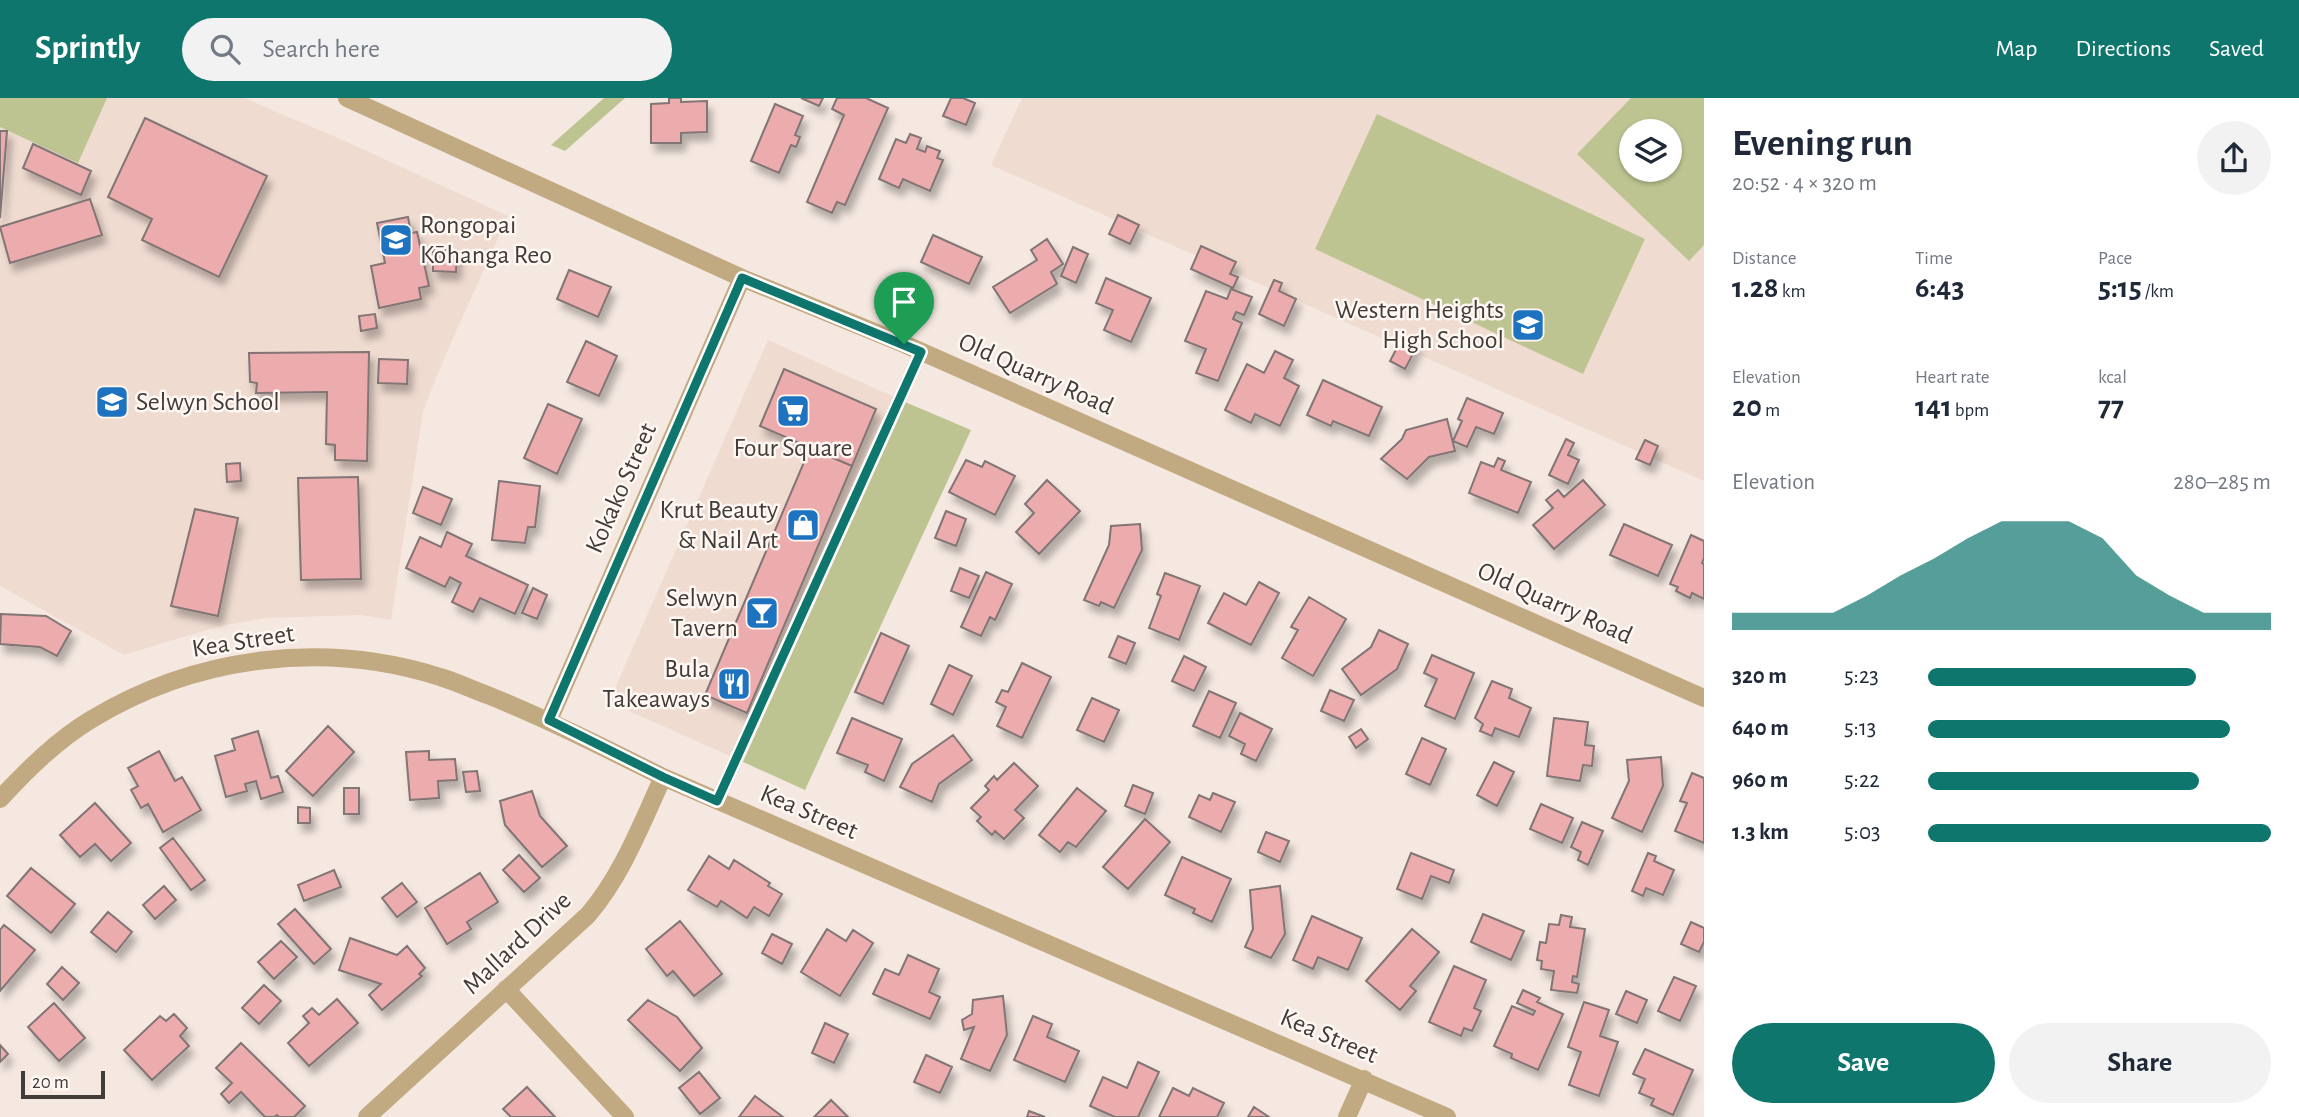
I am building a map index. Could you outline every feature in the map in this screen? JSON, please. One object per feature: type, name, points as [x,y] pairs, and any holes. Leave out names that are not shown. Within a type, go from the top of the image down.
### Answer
[{"type":"street","name":"Old Quarry Road","points":[[347,98],[742,278],[921,352],[1704,698]]},
{"type":"street","name":"Kokako Street","points":[[549,720],[742,278]]},
{"type":"street","name":"Kea Street","points":[[0,799],[33,764],[90,720],[135,695],[188,676],[232,665],[326,656],[381,663],[440,676],[549,720],[717,801],[1447,1117]]},
{"type":"street","name":"Mallard Drive","points":[[367,1117],[588,915],[605,895],[622,866],[663,777]]},
{"type":"street","points":[[506,989],[625,1117]]},
{"type":"street","points":[[1347,1117],[1364,1079]]},
{"type":"lane","points":[[717,801],[921,352]]},
{"type":"shaded area","name":"Selwyn School","points":[[0,98],[244,98],[508,216],[423,411],[391,620],[361,615],[266,618],[220,626],[124,655],[0,586]]},
{"type":"shaded area","name":"Western Heights High School","points":[[1022,98],[1704,98],[1704,481],[991,165]]},
{"type":"shaded area","points":[[768,340],[905,402],[743,762],[609,702]]},
{"type":"green space","points":[[0,98],[107,98],[78,163],[0,127]]},
{"type":"green space","points":[[604,98],[625,98],[565,151],[551,145]]},
{"type":"green space","points":[[1631,98],[1704,98],[1704,245],[1689,261],[1577,154]]},
{"type":"green space","points":[[1377,114],[1645,239],[1583,374],[1315,249]]},
{"type":"green space","points":[[905,402],[971,430],[805,790],[743,762]]},
{"type":"building","points":[[669,98],[681,98],[681,102],[707,101],[707,132],[681,133],[681,143],[651,143],[651,104],[669,103]]},
{"type":"building","points":[[801,98],[823,98],[819,106]]},
{"type":"building","points":[[837,98],[866,98],[888,108],[845,205],[837,202],[832,213],[807,202],[844,115],[832,109]]},
{"type":"building","points":[[951,98],[963,98],[975,103],[966,125],[943,116]]},
{"type":"building","points":[[775,104],[803,116],[795,135],[800,137],[796,147],[791,145],[779,173],[751,161]]},
{"type":"building","points":[[145,118],[267,176],[219,277],[142,240],[152,219],[108,197]]},
{"type":"building","points":[[0,131],[7,131],[0,218]]},
{"type":"building","points":[[910,134],[921,138],[917,149],[925,152],[927,146],[940,151],[937,158],[943,160],[930,191],[903,179],[899,188],[879,179],[896,139],[906,143]]},
{"type":"building","points":[[33,144],[91,171],[81,195],[23,168]]},
{"type":"building","points":[[90,199],[102,235],[10,263],[0,227]]},
{"type":"building","points":[[1118,215],[1139,225],[1130,244],[1109,234]]},
{"type":"building","points":[[408,217],[411,233],[417,232],[429,286],[419,288],[421,299],[379,308],[371,266],[385,263],[377,223]]},
{"type":"building","points":[[933,235],[982,257],[969,284],[921,262]]},
{"type":"building","points":[[1047,239],[1063,264],[1051,272],[1057,284],[1010,313],[993,287],[1037,260],[1031,250]]},
{"type":"building","points":[[1201,246],[1236,262],[1230,274],[1238,277],[1233,288],[1191,269]]},
{"type":"building","points":[[1073,247],[1088,254],[1076,283],[1061,276]]},
{"type":"building","points":[[433,250],[457,250],[456,272],[433,271]]},
{"type":"building","points":[[569,270],[611,287],[598,317],[557,299]]},
{"type":"building","points":[[1106,278],[1151,298],[1131,342],[1104,330],[1113,310],[1096,303]]},
{"type":"building","points":[[1274,280],[1282,283],[1279,291],[1296,299],[1284,326],[1259,314]]},
{"type":"building","points":[[1231,289],[1252,297],[1244,315],[1236,312],[1233,319],[1242,323],[1218,381],[1196,373],[1206,349],[1185,341],[1206,291],[1227,299]]},
{"type":"building","points":[[375,314],[377,328],[361,331],[359,316]]},
{"type":"building","points":[[1402,338],[1417,346],[1405,369],[1390,361]]},
{"type":"building","points":[[586,341],[617,356],[599,396],[567,382]]},
{"type":"building","points":[[1275,351],[1293,360],[1284,378],[1299,386],[1280,426],[1255,414],[1251,423],[1225,410],[1247,364],[1264,373]]},
{"type":"building","points":[[369,352],[367,461],[335,460],[335,445],[326,444],[327,392],[256,393],[257,383],[250,382],[249,353]]},
{"type":"building","points":[[379,359],[408,360],[407,384],[378,383]]},
{"type":"building","points":[[784,369],[876,409],[852,466],[760,426]]},
{"type":"building","points":[[1323,380],[1382,407],[1369,436],[1333,421],[1331,426],[1307,415]]},
{"type":"building","points":[[1467,398],[1503,413],[1494,434],[1476,427],[1467,447],[1453,441],[1462,421],[1458,419]]},
{"type":"building","points":[[548,404],[582,419],[557,474],[524,458]]},
{"type":"building","points":[[1447,419],[1455,451],[1429,457],[1407,479],[1381,459],[1402,439],[1406,430]]},
{"type":"building","points":[[1566,439],[1574,443],[1568,455],[1579,460],[1568,484],[1549,475]]},
{"type":"building","points":[[1645,440],[1658,446],[1650,465],[1636,459]]},
{"type":"building","points":[[810,448],[852,466],[747,713],[705,695]]},
{"type":"building","points":[[1498,458],[1505,461],[1501,470],[1531,482],[1518,513],[1469,493],[1481,462],[1494,467]]},
{"type":"building","points":[[966,460],[982,467],[985,461],[1015,476],[995,515],[949,492]]},
{"type":"building","points":[[240,463],[241,481],[227,482],[226,464]]},
{"type":"building","points":[[358,477],[361,579],[301,580],[298,478]]},
{"type":"building","points":[[1047,480],[1080,511],[1039,554],[1016,532],[1034,513],[1025,504]]},
{"type":"building","points":[[1583,480],[1605,505],[1554,549],[1533,525],[1553,508],[1546,500],[1558,490],[1564,497]]},
{"type":"building","points":[[499,481],[540,486],[535,527],[528,527],[525,543],[492,540]]},
{"type":"building","points":[[423,487],[452,499],[441,525],[413,513]]},
{"type":"building","points":[[195,509],[238,518],[218,616],[171,606]]},
{"type":"building","points":[[946,511],[966,519],[956,546],[935,538]]},
{"type":"building","points":[[1140,524],[1142,550],[1114,608],[1101,602],[1099,606],[1084,600],[1109,545],[1111,526]]},
{"type":"building","points":[[1624,524],[1672,545],[1658,576],[1610,555]]},
{"type":"building","points":[[447,532],[472,544],[466,556],[528,585],[515,614],[480,598],[473,612],[452,602],[461,583],[450,577],[445,587],[406,568],[420,537],[441,547]]},
{"type":"building","points":[[1691,535],[1704,541],[1704,599],[1692,593],[1690,598],[1676,591],[1678,587],[1670,584]]},
{"type":"building","points":[[960,568],[979,576],[969,598],[951,591]]},
{"type":"building","points":[[986,572],[1012,584],[995,620],[990,617],[981,636],[961,627]]},
{"type":"building","points":[[1165,573],[1200,586],[1179,640],[1149,628],[1161,596],[1157,594]]},
{"type":"building","points":[[1259,582],[1279,593],[1251,645],[1208,623],[1224,593],[1246,605]]},
{"type":"building","points":[[533,588],[547,595],[537,619],[522,613]]},
{"type":"building","points":[[1309,597],[1346,619],[1313,676],[1282,658],[1298,630],[1291,627]]},
{"type":"building","points":[[1,614],[46,616],[71,631],[57,656],[40,647],[0,644]]},
{"type":"building","points":[[1379,630],[1408,644],[1397,669],[1361,695],[1342,669],[1371,647]]},
{"type":"building","points":[[881,633],[909,646],[883,704],[855,692]]},
{"type":"building","points":[[1118,636],[1135,643],[1126,664],[1109,657]]},
{"type":"building","points":[[1432,655],[1474,673],[1455,719],[1425,706],[1437,679],[1424,673]]},
{"type":"building","points":[[1184,656],[1206,667],[1194,691],[1172,681]]},
{"type":"building","points":[[1022,663],[1051,677],[1022,738],[997,726],[1006,707],[996,702],[1002,690],[1008,692]]},
{"type":"building","points":[[949,665],[972,676],[953,715],[931,704]]},
{"type":"building","points":[[1492,681],[1512,689],[1509,698],[1531,708],[1519,737],[1495,728],[1492,736],[1480,731],[1483,724],[1475,718]]},
{"type":"building","points":[[1330,690],[1354,700],[1344,721],[1321,711]]},
{"type":"building","points":[[1209,691],[1236,703],[1220,738],[1193,726]]},
{"type":"building","points":[[1092,698],[1119,710],[1104,742],[1077,730]]},
{"type":"building","points":[[1240,713],[1272,729],[1256,761],[1241,754],[1245,744],[1229,736]]},
{"type":"building","points":[[852,718],[902,739],[884,781],[865,772],[868,765],[837,753]]},
{"type":"building","points":[[1554,718],[1588,722],[1585,745],[1594,746],[1592,766],[1583,765],[1580,781],[1547,776]]},
{"type":"building","points":[[328,726],[354,752],[313,796],[286,771]]},
{"type":"building","points":[[1361,729],[1368,739],[1356,748],[1349,737]]},
{"type":"building","points":[[258,731],[271,778],[278,776],[283,792],[261,799],[256,781],[245,784],[247,791],[226,797],[215,756],[235,750],[232,739]]},
{"type":"building","points":[[953,735],[972,760],[939,784],[932,802],[900,787],[912,764]]},
{"type":"building","points":[[1422,738],[1446,749],[1430,785],[1406,774]]},
{"type":"building","points":[[159,751],[175,781],[182,777],[201,810],[163,832],[148,804],[141,808],[131,790],[138,786],[128,768]]},
{"type":"building","points":[[429,751],[429,760],[455,759],[457,780],[438,781],[439,798],[410,800],[406,752]]},
{"type":"building","points":[[1661,757],[1663,786],[1642,832],[1612,818],[1629,781],[1627,760]]},
{"type":"building","points":[[1494,762],[1514,772],[1497,806],[1477,795]]},
{"type":"building","points":[[1014,763],[1038,786],[1015,810],[1024,818],[1004,839],[995,831],[992,835],[977,821],[981,817],[971,808],[989,790],[985,786],[994,776],[997,780]]},
{"type":"building","points":[[477,771],[480,791],[466,792],[463,772]]},
{"type":"building","points":[[1692,773],[1704,778],[1704,843],[1675,831],[1687,803],[1680,801]]},
{"type":"building","points":[[1133,785],[1153,793],[1145,814],[1125,806]]},
{"type":"building","points":[[344,788],[359,788],[359,814],[344,814]]},
{"type":"building","points":[[1077,788],[1106,811],[1076,847],[1068,842],[1060,852],[1039,835]]},
{"type":"building","points":[[532,791],[540,816],[567,846],[542,867],[505,825],[500,801]]},
{"type":"building","points":[[1213,793],[1235,802],[1221,832],[1189,817],[1199,795],[1210,800]]},
{"type":"building","points":[[95,803],[131,843],[111,861],[95,844],[80,857],[60,835]]},
{"type":"building","points":[[1541,804],[1573,818],[1562,843],[1530,829]]},
{"type":"building","points":[[298,807],[310,808],[310,823],[298,823]]},
{"type":"building","points":[[1145,819],[1170,842],[1128,889],[1103,867]]},
{"type":"building","points":[[1582,822],[1603,831],[1588,865],[1578,860],[1581,852],[1571,847]]},
{"type":"building","points":[[1266,832],[1289,841],[1280,862],[1258,852]]},
{"type":"building","points":[[173,838],[205,880],[191,890],[160,848]]},
{"type":"building","points":[[1411,853],[1454,870],[1449,883],[1431,876],[1422,899],[1397,889]]},
{"type":"building","points":[[1648,853],[1656,856],[1654,861],[1674,870],[1663,895],[1646,888],[1643,896],[1632,891]]},
{"type":"building","points":[[519,855],[540,878],[524,892],[503,870]]},
{"type":"building","points":[[709,856],[729,869],[734,860],[782,894],[769,916],[754,907],[747,918],[721,901],[717,907],[688,890]]},
{"type":"building","points":[[1182,857],[1231,879],[1212,922],[1193,913],[1195,909],[1165,895]]},
{"type":"building","points":[[31,868],[75,904],[51,933],[7,896]]},
{"type":"building","points":[[334,870],[341,887],[304,901],[298,885]]},
{"type":"building","points":[[480,873],[498,902],[467,922],[471,929],[447,944],[425,908]]},
{"type":"building","points":[[402,883],[417,902],[397,917],[382,898]]},
{"type":"building","points":[[164,886],[176,900],[155,919],[143,905]]},
{"type":"building","points":[[1280,886],[1285,934],[1271,958],[1245,947],[1253,929],[1250,890]]},
{"type":"building","points":[[295,909],[331,949],[314,964],[278,924]]},
{"type":"building","points":[[108,912],[132,932],[116,952],[91,932]]},
{"type":"building","points":[[1483,914],[1524,931],[1511,960],[1471,942]]},
{"type":"building","points":[[1561,915],[1572,917],[1570,927],[1585,929],[1577,977],[1573,976],[1572,982],[1579,984],[1577,993],[1551,990],[1554,971],[1541,969],[1542,961],[1537,960],[1540,942],[1546,943],[1549,924],[1559,925]]},
{"type":"building","points":[[1312,916],[1362,938],[1348,970],[1318,957],[1313,969],[1293,960]]},
{"type":"building","points":[[680,921],[722,974],[694,996],[673,971],[667,976],[646,949]]},
{"type":"building","points":[[1691,922],[1704,928],[1704,942],[1699,952],[1681,944]]},
{"type":"building","points":[[4,925],[35,950],[0,991],[0,930]]},
{"type":"building","points":[[827,929],[846,941],[853,930],[873,943],[840,996],[801,972]]},
{"type":"building","points":[[1412,929],[1439,952],[1410,986],[1416,991],[1400,1010],[1366,981]]},
{"type":"building","points":[[772,934],[792,944],[782,964],[762,953]]},
{"type":"building","points":[[350,938],[397,955],[407,946],[425,968],[419,974],[422,976],[382,1010],[369,995],[381,984],[339,970]]},
{"type":"building","points":[[281,941],[297,957],[274,979],[258,962]]},
{"type":"building","points":[[908,955],[939,969],[929,992],[940,997],[930,1019],[873,994],[885,969],[899,975]]},
{"type":"building","points":[[1454,966],[1486,980],[1474,1008],[1481,1011],[1472,1031],[1464,1028],[1461,1036],[1429,1022]]},
{"type":"building","points":[[62,967],[79,983],[63,1000],[47,984]]},
{"type":"building","points":[[1674,977],[1696,986],[1680,1021],[1658,1011]]},
{"type":"building","points":[[264,985],[281,1001],[259,1024],[242,1008]]},
{"type":"building","points":[[1523,990],[1540,998],[1537,1002],[1563,1014],[1538,1070],[1511,1058],[1512,1054],[1494,1046],[1512,1006],[1533,1015],[1535,1011],[1517,1003]]},
{"type":"building","points":[[1626,991],[1647,1000],[1637,1023],[1616,1014]]},
{"type":"building","points":[[1003,996],[1007,1035],[990,1071],[961,1059],[974,1027],[964,1030],[962,1020],[972,1014],[973,1000]]},
{"type":"building","points":[[337,999],[358,1023],[309,1066],[288,1043],[309,1023],[303,1016],[312,1008],[319,1015]]},
{"type":"building","points":[[648,1000],[677,1017],[702,1048],[680,1071],[628,1020]]},
{"type":"building","points":[[1584,1002],[1609,1010],[1600,1036],[1618,1042],[1599,1096],[1569,1085],[1581,1052],[1568,1047]]},
{"type":"building","points":[[54,1003],[85,1038],[59,1061],[28,1027]]},
{"type":"building","points":[[174,1014],[187,1028],[180,1036],[189,1046],[152,1080],[124,1050],[160,1016],[166,1021]]},
{"type":"building","points":[[1033,1016],[1052,1024],[1047,1037],[1079,1051],[1065,1082],[1014,1060]]},
{"type":"building","points":[[825,1023],[848,1034],[834,1063],[812,1053]]},
{"type":"building","points":[[241,1043],[305,1106],[294,1117],[265,1117],[241,1092],[229,1103],[221,1094],[232,1083],[216,1068]]},
{"type":"building","points":[[0,1045],[8,1054],[0,1062]]},
{"type":"building","points":[[1645,1049],[1693,1070],[1673,1115],[1651,1105],[1654,1099],[1639,1093],[1645,1079],[1633,1074]]},
{"type":"building","points":[[926,1055],[952,1067],[940,1093],[914,1082]]},
{"type":"building","points":[[1138,1062],[1159,1072],[1138,1117],[1115,1117],[1090,1106],[1103,1077],[1127,1088]]},
{"type":"building","points":[[699,1072],[720,1098],[700,1114],[679,1088]]},
{"type":"building","points":[[527,1087],[555,1117],[511,1117],[503,1109]]},
{"type":"building","points":[[1173,1088],[1189,1096],[1193,1088],[1224,1103],[1217,1117],[1159,1117]]},
{"type":"building","points":[[755,1096],[783,1117],[739,1117]]},
{"type":"building","points":[[831,1100],[848,1117],[814,1117]]},
{"type":"building","points":[[1254,1107],[1269,1117],[1248,1117]]},
{"type":"building","points":[[1029,1111],[1045,1117],[1027,1117]]},
{"type":"place","name":"Rongopai Kōhanga Reo","points":[[396,240]]},
{"type":"place","name":"Western Heights High School","points":[[1528,325]]},
{"type":"place","name":"Selwyn School","points":[[112,402]]},
{"type":"place","name":"Four Square","points":[[793,411]]},
{"type":"place","name":"Krut Beauty & Nail Art","points":[[803,525]]},
{"type":"place","name":"Selwyn Tavern","points":[[762,613]]},
{"type":"place","name":"Bula Takeaways","points":[[734,684]]},
{"type":"route","points":[[742,278],[904,344],[921,352],[717,801],[549,720],[742,278]]}]
